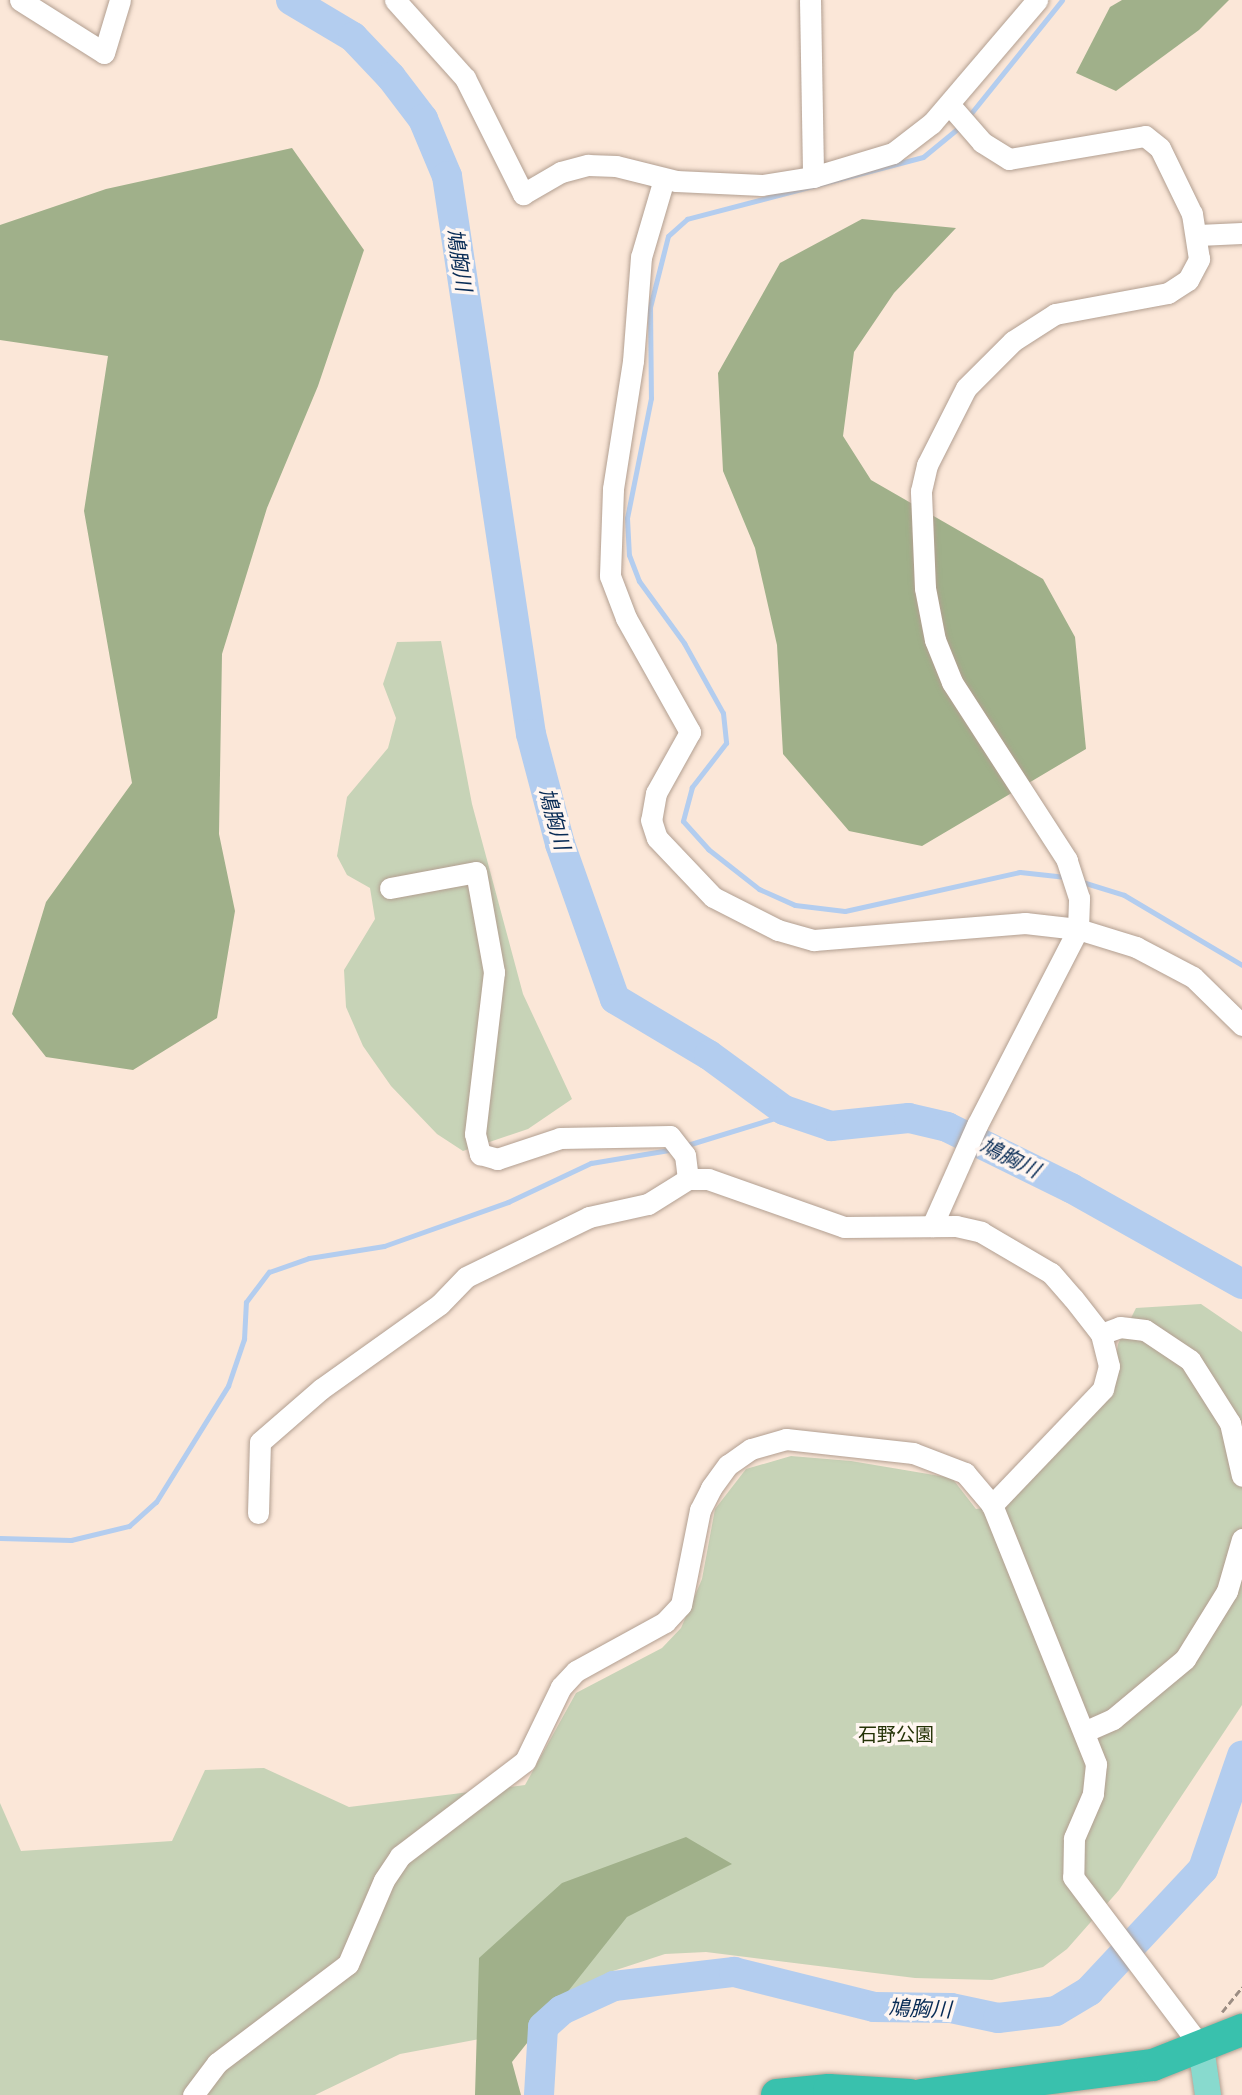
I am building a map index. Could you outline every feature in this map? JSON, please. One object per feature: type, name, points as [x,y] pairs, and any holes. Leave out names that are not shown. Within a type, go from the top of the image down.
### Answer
[{"type":"highway","points":[[921,2095],[1153,2066],[1242,2030]]},
{"type":"highway","points":[[777,2095],[829,2090],[910,2095]]},
{"type":"main road","points":[[1201,2047],[1208,2095]]},
{"type":"street","points":[[20,0],[104,53],[120,0]]},
{"type":"street","points":[[395,0],[465,78],[523,194],[561,172],[588,165],[615,166],[664,179],[762,185],[813,177],[904,148],[949,104],[1037,0]]},
{"type":"street","points":[[810,0],[813,177]]},
{"type":"street","points":[[932,1226],[977,1125],[1078,929],[1079,898],[1067,860],[952,682],[935,640],[925,588],[921,491],[927,465],[966,388],[988,364],[1055,314],[1168,293],[1188,279],[1199,259],[1198,235],[1160,148],[1145,136],[1009,159],[982,142],[949,104]]},
{"type":"street","points":[[664,179],[641,257],[633,361],[613,489],[610,576],[626,618],[690,732],[656,793],[651,820],[657,838],[713,897],[756,921],[814,940],[1025,923],[1078,929],[1136,947],[1193,976],[1242,1025]]},
{"type":"street","points":[[1198,235],[1242,233]]},
{"type":"street","points":[[390,888],[476,872],[494,972],[475,1134],[480,1154],[497,1158],[559,1138],[670,1136],[685,1155],[688,1180]]},
{"type":"street","points":[[258,1513],[260,1442],[321,1389],[440,1304],[466,1277],[589,1217],[648,1204],[688,1180],[742,1187],[844,1227],[956,1226],[1004,1242],[1051,1273],[1101,1334],[1109,1366],[1103,1389],[992,1505]]},
{"type":"street","points":[[1101,1334],[1119,1327],[1145,1330],[1190,1360],[1230,1423],[1242,1476]]},
{"type":"street","points":[[193,2095],[217,2063],[348,1964],[384,1880],[400,1856],[525,1761],[561,1687],[576,1671],[648,1636],[673,1614],[681,1605],[700,1510],[727,1465],[751,1450],[786,1439],[913,1453],[965,1473],[992,1505],[1086,1731],[1096,1764],[1093,1794],[1070,1862],[1086,1894],[1201,2047]]},
{"type":"street","points":[[1086,1731],[1112,1719],[1185,1659],[1227,1591],[1242,1539]]},
{"type":"green space","points":[[1122,0],[1229,0],[1199,30],[1116,91],[1076,73],[1110,7]]},
{"type":"green space","points":[[292,148],[364,250],[318,386],[267,508],[222,654],[219,834],[235,911],[217,1018],[133,1070],[46,1057],[12,1014],[46,902],[132,783],[84,511],[108,356],[0,340],[0,225],[106,189]]},
{"type":"green space","points":[[862,219],[956,228],[894,293],[854,352],[843,436],[871,480],[1043,579],[1075,637],[1086,749],[922,846],[849,831],[783,754],[777,645],[755,548],[723,471],[718,373],[780,263]]},
{"type":"green space","points":[[441,641],[472,804],[523,994],[572,1099],[528,1129],[463,1151],[437,1134],[391,1086],[363,1046],[346,1007],[344,970],[375,919],[370,888],[347,875],[337,856],[347,797],[388,748],[396,718],[383,684],[397,642]]},
{"type":"green space","name":"石野公園","points":[[1201,1304],[1242,1332],[1242,1705],[1119,1890],[1067,1949],[1043,1967],[992,1980],[915,1978],[706,1952],[665,1954],[610,1972],[543,2027],[400,2054],[315,2095],[0,2095],[0,1803],[21,1851],[172,1841],[205,1770],[264,1768],[349,1807],[525,1785],[576,1693],[662,1648],[681,1628],[702,1579],[715,1509],[746,1469],[791,1456],[851,1461],[952,1478],[976,1509],[1007,1505],[1111,1395],[1118,1344],[1136,1308]]},
{"type":"green space","points":[[686,1837],[732,1864],[627,1917],[512,2062],[521,2095],[475,2095],[479,1958],[562,1883]]},
{"type":"waterway","name":"鳩胸川","points":[[291,0],[353,37],[391,77],[423,119],[447,176],[531,734],[560,844],[615,999],[709,1055],[784,1110],[831,1126],[909,1118],[947,1127],[1071,1188],[1242,1284]]},
{"type":"waterway","points":[[968,117],[1062,0]]},
{"type":"waterway","points":[[962,125],[923,157],[687,219],[668,236],[650,307],[651,398],[627,518],[629,555],[639,581],[684,643],[723,713],[726,743],[692,787],[683,821],[708,849],[759,889],[795,905],[845,911],[1020,872],[1066,877]]},
{"type":"waterway","points":[[1079,881],[1124,895],[1242,965]]},
{"type":"waterway","points":[[684,1146],[791,1113]]},
{"type":"waterway","points":[[0,1538],[71,1540],[129,1526],[156,1502],[228,1386],[244,1339],[246,1302],[269,1272],[309,1258],[384,1246],[508,1202],[591,1163],[675,1149]]},
{"type":"waterway","name":"鳩胸川","points":[[539,2095],[543,2027],[562,2010],[614,1986],[734,1972],[874,2007],[951,2008],[998,2018],[1056,2011],[1089,1991],[1203,1869],[1242,1756]]}]
